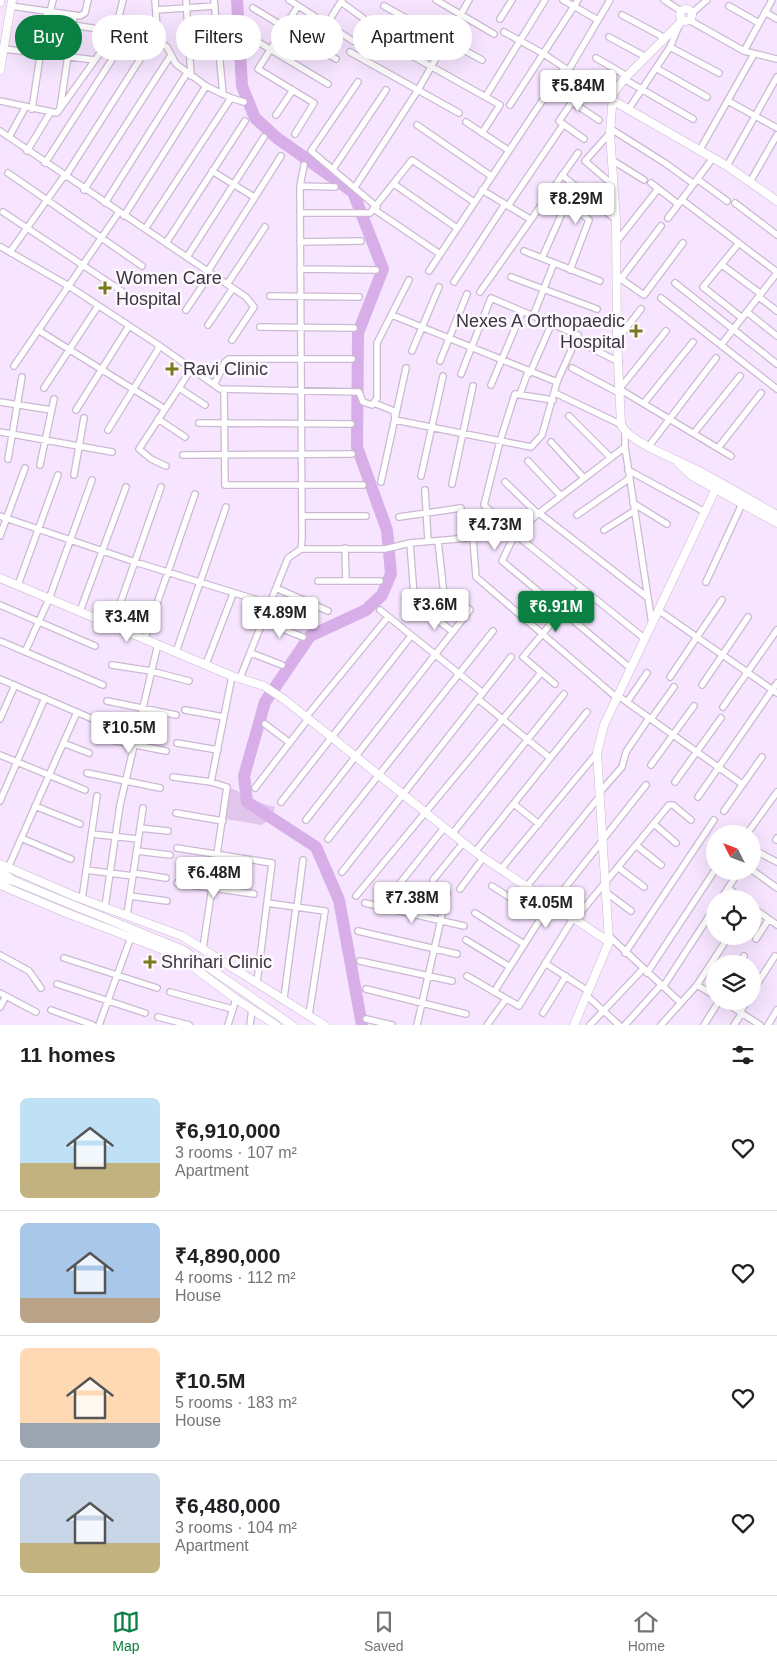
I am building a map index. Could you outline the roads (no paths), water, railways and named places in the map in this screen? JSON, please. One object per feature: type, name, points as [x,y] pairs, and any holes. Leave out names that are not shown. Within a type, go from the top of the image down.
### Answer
[{"type":"street","points":[[48,15],[52,0]]},
{"type":"street","points":[[82,15],[84,15],[88,0]]},
{"type":"street","points":[[120,15],[122,0]]},
{"type":"street","points":[[155,0],[156,15]]},
{"type":"street","points":[[105,203],[189,74],[186,0]]},
{"type":"street","points":[[289,0],[312,15]]},
{"type":"street","points":[[436,0],[494,34]]},
{"type":"street","points":[[460,14],[469,0]]},
{"type":"street","points":[[500,19],[512,0]]},
{"type":"street","points":[[486,96],[545,0]]},
{"type":"street","points":[[563,0],[598,20]]},
{"type":"street","points":[[510,105],[578,0]]},
{"type":"street","points":[[429,272],[508,150],[566,69],[610,0]]},
{"type":"street","points":[[664,0],[744,51],[777,59]]},
{"type":"street","points":[[684,0],[685,15]]},
{"type":"street","points":[[628,110],[670,47],[690,0]]},
{"type":"street","points":[[652,624],[623,428],[617,340],[619,281],[612,185],[612,100],[617,86],[625,77],[665,38],[685,15],[707,0]]},
{"type":"street","points":[[744,51],[772,0]]},
{"type":"street","points":[[332,15],[342,1],[359,15]]},
{"type":"street","points":[[0,70],[12,3],[68,15]]},
{"type":"street","points":[[156,10],[186,8],[214,3],[223,94]]},
{"type":"street","points":[[292,15],[298,6]]},
{"type":"street","points":[[384,6],[400,15]]},
{"type":"street","points":[[729,6],[759,23]]},
{"type":"street","points":[[253,8],[271,19]]},
{"type":"street","points":[[765,12],[777,19]]},
{"type":"street","points":[[622,15],[665,38]]},
{"type":"street","points":[[504,32],[544,54],[628,110],[727,166],[776,197]]},
{"type":"street","points":[[343,35],[353,41]]},
{"type":"street","points":[[609,37],[646,57]]},
{"type":"street","points":[[261,44],[328,84]]},
{"type":"street","points":[[166,46],[176,64],[189,74],[206,86],[244,102]]},
{"type":"street","points":[[670,47],[719,73]]},
{"type":"street","points":[[4,49],[15,51]]},
{"type":"street","points":[[270,50],[259,70],[314,104],[295,134]]},
{"type":"street","points":[[350,52],[459,113]]},
{"type":"street","points":[[702,146],[754,54]]},
{"type":"street","points":[[84,190],[171,55]]},
{"type":"street","points":[[472,55],[482,60]]},
{"type":"street","points":[[596,58],[642,89],[693,119]]},
{"type":"street","points":[[9,137],[29,109],[39,60]]},
{"type":"street","points":[[60,111],[68,60]]},
{"type":"street","points":[[0,101],[50,113],[60,111],[95,60]]},
{"type":"street","points":[[45,163],[112,60]]},
{"type":"street","points":[[10,252],[65,177],[142,60]]},
{"type":"street","points":[[421,60],[501,106],[482,133]]},
{"type":"street","points":[[355,188],[435,60]]},
{"type":"street","points":[[656,68],[707,97]]},
{"type":"street","points":[[727,166],[777,77]]},
{"type":"street","points":[[358,82],[311,150],[376,209],[440,254]]},
{"type":"street","points":[[584,140],[560,121],[586,82]]},
{"type":"street","points":[[14,366],[67,285],[101,237],[121,214],[206,86]]},
{"type":"street","points":[[276,116],[293,90]]},
{"type":"street","points":[[333,169],[386,90]]},
{"type":"street","points":[[145,229],[231,98]]},
{"type":"street","points":[[728,100],[777,128]]},
{"type":"street","points":[[572,102],[599,120]]},
{"type":"street","points":[[27,151],[50,113]]},
{"type":"street","points":[[166,243],[245,121]]},
{"type":"street","points":[[466,122],[508,150]]},
{"type":"street","points":[[454,282],[563,124]]},
{"type":"street","points":[[417,125],[491,176]]},
{"type":"street","points":[[0,131],[84,190],[231,286],[254,306],[232,340]]},
{"type":"street","points":[[611,131],[727,201]]},
{"type":"street","points":[[611,131],[584,161],[612,185]]},
{"type":"street","points":[[750,182],[777,136]]},
{"type":"street","points":[[187,257],[264,137]]},
{"type":"street","points":[[480,292],[578,153]]},
{"type":"street","points":[[186,310],[281,156]]},
{"type":"street","points":[[668,218],[713,158]]},
{"type":"street","points":[[300,213],[368,214],[376,209],[412,160],[474,202]]},
{"type":"street","points":[[612,160],[644,180]]},
{"type":"street","points":[[301,549],[300,186],[304,166]]},
{"type":"street","points":[[212,171],[254,197]]},
{"type":"street","points":[[8,173],[142,266]]},
{"type":"street","points":[[562,175],[616,220]]},
{"type":"street","points":[[651,183],[739,244],[776,276],[721,345]]},
{"type":"street","points":[[394,184],[457,228]]},
{"type":"street","points":[[300,186],[335,187]]},
{"type":"street","points":[[552,189],[590,220],[570,270]]},
{"type":"street","points":[[616,241],[658,189]]},
{"type":"street","points":[[482,190],[530,219]]},
{"type":"street","points":[[542,258],[567,202]]},
{"type":"street","points":[[735,203],[777,235]]},
{"type":"street","points":[[3,212],[126,294]]},
{"type":"street","points":[[619,281],[661,226]]},
{"type":"street","points":[[208,325],[265,227]]},
{"type":"street","points":[[300,242],[361,241]]},
{"type":"street","points":[[619,281],[644,295],[683,243]]},
{"type":"street","points":[[739,244],[704,288],[742,318]]},
{"type":"street","points":[[0,247],[67,285],[215,383],[220,389],[359,392],[363,402],[394,411],[395,420]]},
{"type":"street","points":[[524,251],[600,282]]},
{"type":"street","points":[[533,316],[554,263]]},
{"type":"street","points":[[722,265],[777,311]]},
{"type":"street","points":[[300,269],[376,270]]},
{"type":"street","points":[[511,277],[597,309]]},
{"type":"street","points":[[373,404],[377,398],[378,343],[409,280]]},
{"type":"street","points":[[675,283],[777,364]]},
{"type":"street","points":[[412,351],[439,287]]},
{"type":"street","points":[[440,360],[467,294]]},
{"type":"street","points":[[270,296],[359,297]]},
{"type":"street","points":[[395,420],[531,447],[542,435],[557,382],[578,335],[491,298],[461,374]]},
{"type":"street","points":[[661,298],[777,389]]},
{"type":"street","points":[[44,388],[98,306]]},
{"type":"street","points":[[617,340],[641,309]]},
{"type":"street","points":[[491,385],[522,312]]},
{"type":"street","points":[[747,312],[777,336]]},
{"type":"street","points":[[392,315],[557,382]]},
{"type":"street","points":[[520,394],[552,324]]},
{"type":"street","points":[[76,410],[129,326]]},
{"type":"street","points":[[260,328],[354,328]]},
{"type":"street","points":[[38,330],[165,409]]},
{"type":"street","points":[[621,390],[666,331]]},
{"type":"street","points":[[644,404],[693,342]]},
{"type":"street","points":[[583,344],[619,362]]},
{"type":"street","points":[[108,430],[160,346]]},
{"type":"street","points":[[649,446],[716,358]]},
{"type":"street","points":[[215,383],[225,362],[229,359],[352,359]]},
{"type":"street","points":[[166,466],[151,459],[139,449],[192,368]]},
{"type":"street","points":[[381,482],[406,368]]},
{"type":"street","points":[[572,368],[621,390],[731,456]]},
{"type":"street","points":[[421,476],[443,376]]},
{"type":"street","points":[[694,433],[740,376]]},
{"type":"street","points":[[8,459],[22,377]]},
{"type":"street","points":[[452,484],[473,386]]},
{"type":"street","points":[[179,388],[205,404]]},
{"type":"street","points":[[224,389],[224,484],[226,486],[363,485]]},
{"type":"street","points":[[555,393],[623,428],[676,462],[686,472],[777,515]]},
{"type":"street","points":[[718,448],[761,393]]},
{"type":"street","points":[[553,400],[520,394],[514,396],[500,441],[484,505],[515,534],[644,639]]},
{"type":"street","points":[[40,465],[54,398]]},
{"type":"street","points":[[0,402],[51,410]]},
{"type":"street","points":[[569,416],[611,458]]},
{"type":"street","points":[[74,475],[84,418]]},
{"type":"street","points":[[158,420],[185,437]]},
{"type":"street","points":[[199,423],[351,424]]},
{"type":"street","points":[[0,432],[112,452]]},
{"type":"street","points":[[551,442],[584,478]]},
{"type":"street","points":[[625,447],[538,513],[515,534],[502,561],[629,667]]},
{"type":"street","points":[[183,454],[352,454]]},
{"type":"street","points":[[528,461],[561,496]]},
{"type":"street","points":[[0,536],[25,468]]},
{"type":"street","points":[[628,470],[703,512]]},
{"type":"street","points":[[18,585],[58,475]]},
{"type":"street","points":[[577,515],[630,478]]},
{"type":"street","points":[[25,652],[49,599],[92,480]]},
{"type":"street","points":[[506,482],[538,513],[647,597]]},
{"type":"street","points":[[716,485],[742,504],[777,523]]},
{"type":"street","points":[[574,1025],[609,939],[597,753],[604,725],[629,667],[652,624],[716,485]]},
{"type":"street","points":[[80,611],[104,551],[126,487]]},
{"type":"street","points":[[113,624],[161,487]]},
{"type":"street","points":[[425,490],[428,541]]},
{"type":"street","points":[[145,638],[195,494]]},
{"type":"street","points":[[633,502],[667,524]]},
{"type":"street","points":[[706,582],[742,504]]},
{"type":"street","points":[[176,652],[226,507]]},
{"type":"street","points":[[398,517],[462,508]]},
{"type":"street","points":[[604,530],[634,511]]},
{"type":"street","points":[[0,516],[135,562],[254,599]]},
{"type":"street","points":[[302,516],[366,516]]},
{"type":"street","points":[[211,782],[224,717],[236,677],[251,653],[288,558],[301,549],[385,548],[428,541],[515,534]]},
{"type":"street","points":[[473,538],[476,577],[540,633],[617,696],[742,784]]},
{"type":"street","points":[[438,541],[444,604]]},
{"type":"street","points":[[410,543],[415,609]]},
{"type":"street","points":[[345,548],[346,581]]},
{"type":"street","points":[[0,578],[236,677],[264,686],[285,700],[483,858],[609,939],[681,1003]]},
{"type":"street","points":[[318,581],[380,581]]},
{"type":"street","points":[[276,588],[328,611]]},
{"type":"street","points":[[555,684],[523,657],[540,633],[581,588]]},
{"type":"street","points":[[206,664],[233,594]]},
{"type":"street","points":[[306,820],[470,610],[459,600]]},
{"type":"street","points":[[670,677],[722,600]]},
{"type":"street","points":[[0,605],[95,646]]},
{"type":"street","points":[[380,610],[483,693]]},
{"type":"street","points":[[658,610],[775,691]]},
{"type":"street","points":[[430,614],[453,632]]},
{"type":"street","points":[[255,788],[307,718],[388,617]]},
{"type":"street","points":[[702,685],[748,617]]},
{"type":"street","points":[[264,622],[303,637]]},
{"type":"street","points":[[723,707],[777,630]]},
{"type":"street","points":[[328,839],[380,776],[458,673],[493,631]]},
{"type":"street","points":[[281,802],[412,636]]},
{"type":"street","points":[[0,641],[102,685]]},
{"type":"street","points":[[105,907],[120,805],[127,782],[158,644]]},
{"type":"street","points":[[251,653],[282,665]]},
{"type":"street","points":[[342,872],[511,656]]},
{"type":"street","points":[[112,665],[151,671],[189,681]]},
{"type":"street","points":[[356,896],[424,812],[504,720],[541,673]]},
{"type":"street","points":[[627,702],[647,673]]},
{"type":"street","points":[[0,679],[95,720]]},
{"type":"street","points":[[698,797],[775,691],[777,683]]},
{"type":"street","points":[[0,719],[15,685]]},
{"type":"street","points":[[527,886],[622,767],[626,752],[674,687]]},
{"type":"street","points":[[452,834],[564,694]]},
{"type":"street","points":[[0,801],[45,698]]},
{"type":"street","points":[[478,699],[550,758]]},
{"type":"street","points":[[107,701],[176,715]]},
{"type":"street","points":[[651,765],[694,706]]},
{"type":"street","points":[[185,710],[224,717]]},
{"type":"street","points":[[3,868],[21,838],[77,712]]},
{"type":"street","points":[[475,852],[587,712]]},
{"type":"street","points":[[674,782],[721,718]]},
{"type":"street","points":[[265,724],[290,743]]},
{"type":"street","points":[[96,737],[166,751]]},
{"type":"street","points":[[63,743],[89,754]]},
{"type":"street","points":[[177,743],[218,750]]},
{"type":"street","points":[[501,869],[597,753]]},
{"type":"street","points":[[0,754],[85,790]]},
{"type":"street","points":[[724,811],[762,757]]},
{"type":"street","points":[[87,773],[160,788]]},
{"type":"street","points":[[173,777],[211,782],[227,787],[203,948]]},
{"type":"street","points":[[552,903],[646,785]]},
{"type":"street","points":[[753,825],[777,792]]},
{"type":"street","points":[[82,899],[97,796]]},
{"type":"street","points":[[514,804],[539,824]]},
{"type":"street","points":[[466,976],[518,1006],[575,918],[619,868],[670,804],[691,820]]},
{"type":"street","points":[[35,806],[80,824]]},
{"type":"street","points":[[127,915],[143,808]]},
{"type":"street","points":[[176,813],[223,821]]},
{"type":"street","points":[[625,954],[714,820]]},
{"type":"street","points":[[654,824],[676,843]]},
{"type":"street","points":[[140,828],[168,831]]},
{"type":"street","points":[[393,892],[444,828]]},
{"type":"street","points":[[92,834],[138,840]]},
{"type":"street","points":[[21,838],[71,858]]},
{"type":"street","points":[[433,880],[463,843]]},
{"type":"street","points":[[637,846],[661,865]]},
{"type":"street","points":[[177,848],[271,862],[257,982]]},
{"type":"street","points":[[137,851],[170,855]]},
{"type":"street","points":[[761,854],[777,862]]},
{"type":"street","points":[[460,889],[483,858]]},
{"type":"street","points":[[284,998],[303,860]]},
{"type":"street","points":[[3,868],[14,881]]},
{"type":"street","points":[[3,868],[182,936],[242,975],[284,998],[324,1025]]},
{"type":"street","points":[[619,868],[644,888]]},
{"type":"street","points":[[86,870],[166,878]]},
{"type":"street","points":[[761,876],[777,888]]},
{"type":"street","points":[[0,878],[14,881],[178,947],[292,1025]]},
{"type":"street","points":[[590,1025],[645,971],[708,880]]},
{"type":"street","points":[[731,890],[728,888],[733,880]]},
{"type":"street","points":[[177,883],[254,894]]},
{"type":"street","points":[[0,885],[69,914],[177,955],[233,997],[276,1025]]},
{"type":"street","points":[[492,886],[540,917],[494,992]]},
{"type":"street","points":[[417,1025],[447,893]]},
{"type":"street","points":[[607,893],[631,911]]},
{"type":"street","points":[[130,896],[167,901]]},
{"type":"street","points":[[267,903],[326,912],[309,1015]]},
{"type":"street","points":[[365,903],[464,926]]},
{"type":"street","points":[[474,912],[524,944]]},
{"type":"street","points":[[761,914],[777,925]]},
{"type":"street","points":[[625,1025],[662,986],[706,920]]},
{"type":"street","points":[[761,932],[769,920]]},
{"type":"street","points":[[358,931],[457,954]]},
{"type":"street","points":[[99,1025],[131,937]]},
{"type":"street","points":[[466,940],[510,967]]},
{"type":"street","points":[[661,1025],[697,985],[723,945]]},
{"type":"street","points":[[0,955],[29,971],[41,988]]},
{"type":"street","points":[[761,978],[775,956]]},
{"type":"street","points":[[64,958],[157,988]]},
{"type":"street","points":[[360,961],[452,981]]},
{"type":"street","points":[[545,963],[566,976],[587,993],[619,1025]]},
{"type":"street","points":[[228,1025],[235,985],[242,975]]},
{"type":"street","points":[[543,1013],[566,976]]},
{"type":"street","points":[[57,984],[145,1013]]},
{"type":"street","points":[[697,985],[706,990]]},
{"type":"street","points":[[366,989],[466,1014]]},
{"type":"street","points":[[170,992],[232,1009]]},
{"type":"street","points":[[0,1007],[3,994],[36,1012]]},
{"type":"street","points":[[487,1025],[506,999]]},
{"type":"street","points":[[51,1010],[93,1025]]},
{"type":"street","points":[[250,1025],[252,1010]]},
{"type":"street","points":[[704,1025],[713,1010]]},
{"type":"street","points":[[736,1010],[760,1025]]},
{"type":"street","points":[[734,1025],[742,1010]]},
{"type":"street","points":[[768,1025],[777,1010]]},
{"type":"street","points":[[158,1017],[189,1025]]},
{"type":"street","points":[[366,1019],[392,1025]]},
{"type":"waterway","points":[[237,0],[242,86],[255,118],[277,138],[353,192],[383,269],[358,333],[357,447],[387,530],[391,574],[382,595],[366,610],[310,636],[265,702],[244,776],[247,802],[316,847],[339,900],[362,1025]]},
{"type":"place","name":"Women Care Hospital","points":[[105,288]]},
{"type":"place","name":"Nexes A Orthopaedic Hospital","points":[[636,331]]},
{"type":"place","name":"Ravi Clinic","points":[[172,369]]},
{"type":"place","name":"Shrihari Clinic","points":[[150,962]]}]
